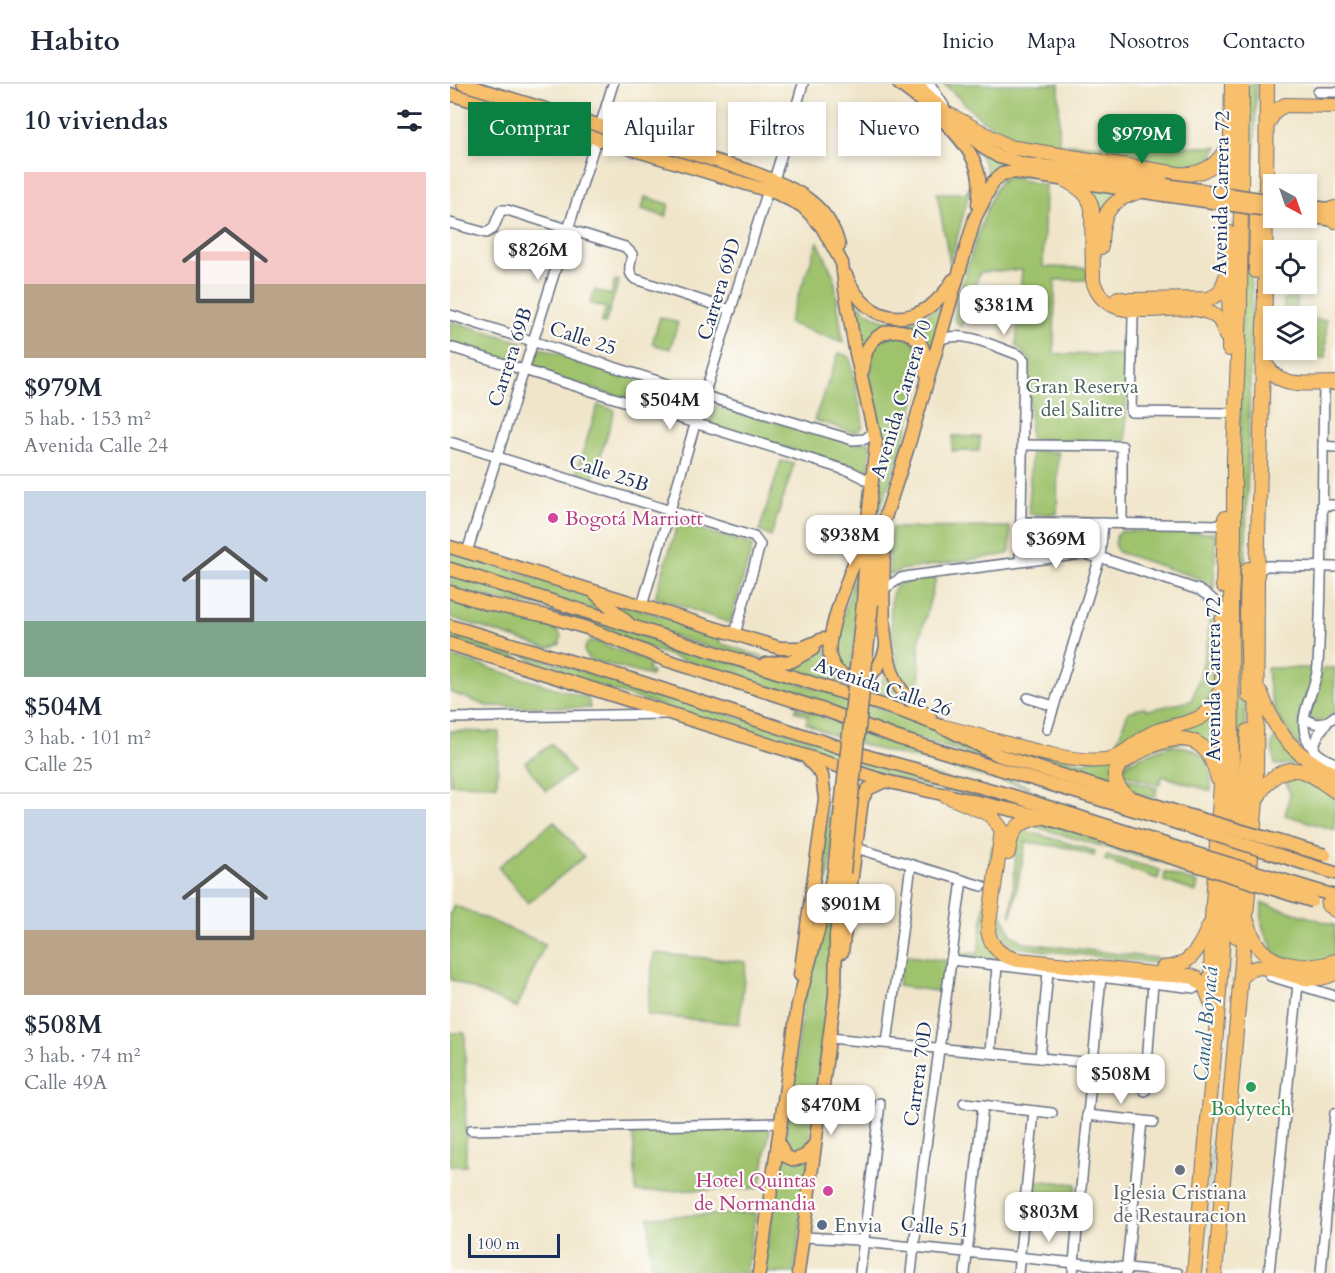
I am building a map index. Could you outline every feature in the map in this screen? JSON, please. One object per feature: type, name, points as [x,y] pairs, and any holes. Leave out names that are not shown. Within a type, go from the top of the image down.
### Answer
[{"type":"highway","points":[[1264,84],[1275,93],[1284,96],[1335,98]]},
{"type":"highway","points":[[1264,84],[1267,124],[1264,306]]},
{"type":"highway","name":"Avenida Carrera 72","points":[[1186,1273],[1227,1065],[1245,792],[1249,692],[1250,465],[1264,84]]},
{"type":"highway","name":"Avenida Carrera 72","points":[[1208,1273],[1202,1200],[1211,1002],[1212,918],[1221,786],[1231,142],[1232,111],[1238,86]]},
{"type":"highway","name":"Avenida Carrera 72","points":[[1202,1200],[1227,880],[1232,765],[1231,618],[1240,306],[1238,86]]},
{"type":"highway","points":[[1267,124],[1275,111],[1285,105],[1335,106]]},
{"type":"highway","points":[[950,115],[1009,147],[1178,174],[1202,172],[1222,156],[1231,142]]},
{"type":"highway","points":[[1065,180],[1084,192],[1091,205],[1094,285],[1109,303],[1122,308],[1183,305],[1209,299],[1217,295],[1223,287],[1230,263]]},
{"type":"highway","points":[[1142,191],[1122,196],[1111,206],[1106,215],[1101,232],[1101,276],[1104,285],[1109,293],[1120,299],[1183,305],[1215,315],[1223,326],[1229,346]]},
{"type":"highway","points":[[1215,1273],[1256,801],[1257,573],[1263,358]]},
{"type":"highway","points":[[1264,360],[1270,372],[1284,381],[1330,389]]},
{"type":"highway","points":[[1262,399],[1269,391],[1277,389],[1330,389]]},
{"type":"highway","points":[[1225,470],[1234,456]]},
{"type":"highway","points":[[1248,636],[1258,656]]},
{"type":"highway","points":[[1258,680],[1276,728],[1284,738],[1304,757],[1335,775]]},
{"type":"highway","points":[[1223,682],[1233,699]]},
{"type":"highway","points":[[943,727],[1055,755],[1108,760],[1148,735],[1204,716],[1213,707],[1223,682]]},
{"type":"highway","points":[[1130,798],[1117,785],[1116,770],[1152,745],[1177,740],[1198,744],[1208,753],[1221,786]]},
{"type":"highway","points":[[1256,801],[1268,781],[1276,774],[1291,770],[1309,774],[1335,791]]},
{"type":"highway","points":[[945,795],[991,815],[1002,830],[988,930],[991,943],[1000,953],[1019,960],[1190,976],[1196,978],[1205,987],[1211,1002]]},
{"type":"highway","points":[[1043,817],[1018,826],[1011,835],[996,928],[1000,941],[1009,949],[1163,968],[1176,967],[1193,955],[1212,918]]},
{"type":"highway","points":[[1247,917],[1255,939],[1267,955],[1306,967],[1322,966],[1335,961]]},
{"type":"highway","points":[[1242,976],[1254,967],[1263,966],[1308,980],[1323,978],[1335,973]]},
{"type":"highway","points":[[1227,1065],[1235,1050]]},
{"type":"highway","points":[[1202,1200],[1220,1221]]},
{"type":"highway","name":"Avenida Carrera 72","points":[[1192,1246],[1194,1273]]},
{"type":"main road","points":[[452,84],[485,102]]},
{"type":"main road","points":[[463,84],[521,102]]},
{"type":"main road","points":[[899,84],[948,127],[970,153],[980,184],[975,218]]},
{"type":"main road","points":[[915,84],[984,148],[999,157],[1024,164],[1113,175]]},
{"type":"main road","points":[[450,94],[479,102]]},
{"type":"main road","points":[[591,129],[598,132]]},
{"type":"main road","points":[[591,130],[771,185],[813,217],[822,227],[860,299],[879,313],[899,317],[920,314],[939,301],[962,263]]},
{"type":"main road","points":[[1056,153],[1113,175],[1165,190],[1263,209]]},
{"type":"main road","points":[[975,218],[993,182],[1002,174],[1014,172],[1142,191],[1165,190],[1263,200]]},
{"type":"main road","points":[[1317,209],[1332,214]]},
{"type":"main road","points":[[1317,215],[1332,214]]},
{"type":"main road","name":"Avenida Carrera 70","points":[[798,1273],[835,995],[839,872],[868,604],[876,556],[885,518],[975,218]]},
{"type":"main road","name":"Avenida Carrera 70","points":[[842,263],[844,289],[862,380],[875,431],[876,451],[867,529],[868,604]]},
{"type":"main road","points":[[862,380],[864,355],[870,344],[882,333],[894,330],[906,332],[921,344],[925,357],[926,383]]},
{"type":"main road","points":[[885,518],[887,642],[896,679],[914,705],[943,727]]},
{"type":"main road","points":[[867,529],[834,623],[830,644],[831,660],[840,673],[852,680],[861,680],[874,673],[883,659],[887,642]]},
{"type":"main road","points":[[450,547],[787,650],[807,647],[823,639]]},
{"type":"main road","name":"Avenida Calle 26","points":[[450,568],[943,727],[999,755],[1130,798],[1178,818],[1335,873]]},
{"type":"main road","points":[[592,591],[633,627]]},
{"type":"main road","name":"Avenida Calle 26","points":[[450,592],[587,627],[666,660],[827,711],[908,741],[1178,818],[1330,857]]},
{"type":"main road","points":[[514,609],[562,610],[597,615]]},
{"type":"main road","points":[[750,663],[772,665],[792,661],[807,654],[823,639],[834,623]]},
{"type":"main road","points":[[450,626],[634,680],[870,757],[1010,795],[1169,851]]},
{"type":"main road","points":[[470,632],[519,656],[546,674]]},
{"type":"main road","points":[[450,645],[885,781],[1002,806],[1169,851],[1313,895],[1333,905]]},
{"type":"main road","points":[[798,1004],[801,958],[825,799],[822,775],[806,757]]},
{"type":"main road","points":[[835,995],[861,810],[865,793],[874,785],[885,781]]},
{"type":"main road","points":[[825,799],[835,792],[842,790],[849,792],[861,810]]},
{"type":"main road","name":"Avenida Carrera 70","points":[[759,1273],[798,1004],[839,872]]},
{"type":"main road","points":[[777,1141],[785,1156],[794,1160],[805,1156],[815,1142]]},
{"type":"street","name":"Carrera 69B","points":[[467,552],[613,84]]},
{"type":"street","name":"Carrera 69D","points":[[642,606],[695,425],[804,84]]},
{"type":"street","points":[[922,84],[950,115]]},
{"type":"street","points":[[930,84],[950,115]]},
{"type":"street","points":[[1318,92],[1335,92]]},
{"type":"street","points":[[450,223],[486,234],[493,229],[501,210],[507,210],[625,247],[630,251],[632,258],[629,268],[632,276],[731,310]]},
{"type":"street","name":"Calle 25","points":[[450,315],[705,396],[853,440],[865,439],[875,431]]},
{"type":"street","points":[[1133,317],[1131,412],[1227,413]]},
{"type":"street","points":[[945,320],[952,329],[966,337]]},
{"type":"street","points":[[939,340],[953,335],[966,337],[1019,355],[1024,360],[1020,561]]},
{"type":"street","points":[[450,347],[852,472],[872,485]]},
{"type":"street","points":[[1330,389],[1323,446],[1318,668],[1304,718],[1304,732],[1313,748],[1323,758],[1335,763]]},
{"type":"street","name":"Calle 25B","points":[[450,442],[756,538],[760,545],[758,555],[735,634]]},
{"type":"street","points":[[1023,446],[1122,446],[1122,524]]},
{"type":"street","points":[[1323,446],[1335,447]]},
{"type":"street","points":[[1322,505],[1335,505]]},
{"type":"street","points":[[1021,522],[1225,525]]},
{"type":"street","points":[[1047,729],[1100,557],[1103,523]]},
{"type":"street","points":[[885,588],[901,578],[911,576],[1072,554],[1100,557],[1199,590],[1222,609]]},
{"type":"street","points":[[1257,573],[1265,566],[1335,567]]},
{"type":"street","points":[[615,697],[620,707],[617,716]]},
{"type":"street","points":[[1028,698],[1054,706]]},
{"type":"street","points":[[450,718],[668,714]]},
{"type":"street","points":[[1313,748],[1318,733],[1335,716]]},
{"type":"street","points":[[1304,718],[1317,725],[1327,723]]},
{"type":"street","points":[[856,848],[982,886]]},
{"type":"street","points":[[887,1043],[911,865]]},
{"type":"street","name":"Carrera 70D","points":[[911,1273],[962,880]]},
{"type":"street","points":[[951,960],[1195,988]]},
{"type":"street","points":[[990,1053],[998,966]]},
{"type":"street","points":[[1040,1058],[1048,972]]},
{"type":"street","points":[[1270,976],[1335,996]]},
{"type":"street","points":[[1075,1264],[1101,977]]},
{"type":"street","points":[[1145,1091],[1153,983]]},
{"type":"street","points":[[1269,1273],[1298,984]]},
{"type":"street","points":[[830,1038],[1146,1068]]},
{"type":"street","points":[[860,1273],[862,1240],[880,1103]]},
{"type":"street","points":[[964,1103],[1052,1113]]},
{"type":"street","points":[[965,1273],[983,1105]]},
{"type":"street","points":[[1018,1273],[1034,1111]]},
{"type":"street","points":[[1321,1273],[1335,1113]]},
{"type":"street","points":[[1087,1115],[1153,1122]]},
{"type":"street","points":[[1126,1271],[1142,1121]]},
{"type":"street","points":[[471,1130],[780,1123]]},
{"type":"street","name":"Calle 51","points":[[804,1237],[862,1240],[1020,1256],[1126,1271],[1178,1273]]},
{"type":"green space","points":[[944,84],[1059,84],[1059,144],[1218,147],[1208,161],[1188,166],[1068,150],[1016,139],[982,120]]},
{"type":"green space","points":[[1245,84],[1256,84],[1255,149],[1248,214],[1252,302],[1245,571],[1245,742],[1235,921],[1236,686]]},
{"type":"green space","points":[[591,127],[603,131],[603,136],[591,132]]},
{"type":"green space","points":[[954,130],[983,151],[1042,173],[988,182],[982,159]]},
{"type":"green space","points":[[662,156],[685,156],[773,183],[801,202]]},
{"type":"green space","name":"Gran Reserva del Salitre","points":[[1011,178],[1045,185],[1043,267],[1086,268],[1088,280],[1055,280],[1054,354],[1126,355],[1126,442],[1030,439],[1029,358],[1016,346],[1022,270],[980,272],[961,327],[954,320],[980,227],[994,192],[999,184]]},
{"type":"green space","points":[[971,186],[950,264],[937,193],[966,193]]},
{"type":"green space","points":[[1087,187],[1125,191],[1097,219]]},
{"type":"green space","points":[[645,197],[669,204],[666,217],[642,209]]},
{"type":"green space","points":[[818,242],[834,277],[843,342],[788,323]]},
{"type":"green space","points":[[615,280],[619,281],[605,324],[601,323],[606,308],[590,303],[595,290],[611,295]]},
{"type":"green space","points":[[848,294],[872,314],[884,320],[896,322],[921,317],[948,300],[930,358],[902,326],[859,355]]},
{"type":"green space","points":[[1284,298],[1297,298],[1297,306],[1284,306]]},
{"type":"green space","points":[[660,317],[678,323],[670,349],[652,344]]},
{"type":"green space","points":[[1317,320],[1326,320],[1326,358],[1317,358]]},
{"type":"green space","points":[[450,321],[525,343],[518,364],[450,344]]},
{"type":"green space","points":[[902,334],[917,346],[922,374],[902,449],[874,525],[882,439],[868,369],[871,347],[877,340]]},
{"type":"green space","points":[[538,347],[692,397],[686,416],[531,371]]},
{"type":"green space","points":[[839,353],[850,357],[863,426],[856,433],[814,420]]},
{"type":"green space","points":[[598,405],[615,410],[593,479],[576,473]]},
{"type":"green space","points":[[715,406],[857,444],[869,441],[868,476],[858,470],[710,425]]},
{"type":"green space","points":[[953,436],[980,437],[979,451],[952,451]]},
{"type":"green space","name":"Gran Reserva del Salitre","points":[[1031,451],[1058,452],[1057,514],[1029,514]]},
{"type":"green space","points":[[781,461],[794,464],[771,536],[759,531]]},
{"type":"green space","points":[[678,523],[753,545],[730,623],[655,597]]},
{"type":"green space","points":[[1010,527],[1008,554],[901,570],[890,575],[889,549],[892,528]]},
{"type":"green space","points":[[1030,530],[1091,531],[1095,533],[1095,543],[1090,548],[1066,547],[1033,552],[1027,547],[1027,534]]},
{"type":"green space","points":[[1122,531],[1214,533],[1216,536],[1214,588],[1204,580],[1118,552],[1116,540],[1118,533]]},
{"type":"green space","points":[[450,551],[588,594],[618,618],[450,565]]},
{"type":"green space","points":[[861,555],[859,603],[850,675],[835,661],[834,647]]},
{"type":"green space","points":[[450,574],[557,606],[515,603],[450,588]]},
{"type":"green space","points":[[936,578],[919,641],[920,699],[907,687],[899,670],[892,631],[891,604],[896,587],[900,584]]},
{"type":"green space","points":[[604,598],[722,635],[719,643],[764,657],[738,656],[633,624]]},
{"type":"green space","points":[[450,601],[555,627],[561,636],[560,644],[545,648],[450,617]]},
{"type":"green space","points":[[1208,606],[1214,617],[1213,691],[1207,703],[1197,711],[1146,726],[1124,744],[1115,748],[1128,712],[1144,707],[1148,710],[1191,701],[1205,654],[1209,628]]},
{"type":"green space","points":[[556,614],[587,616],[911,718],[1122,800],[837,713]]},
{"type":"green space","points":[[450,631],[501,648],[525,663],[450,641]]},
{"type":"green space","points":[[591,641],[650,662],[648,671],[652,672],[651,676],[588,658],[584,651],[587,643]]},
{"type":"green space","points":[[824,643],[833,672],[845,685],[787,667],[817,650]]},
{"type":"green space","points":[[519,652],[1003,796],[1047,814],[1008,803],[921,786],[549,671]]},
{"type":"green space","points":[[450,656],[588,698],[590,708],[487,706],[450,692]]},
{"type":"green space","points":[[888,664],[905,700],[878,693]]},
{"type":"green space","points":[[1267,668],[1312,668],[1311,683],[1299,723],[1307,750],[1305,752],[1288,733],[1277,714],[1270,693]]},
{"type":"green space","points":[[1323,668],[1335,668],[1335,713],[1322,723],[1309,718],[1308,714]]},
{"type":"green space","points":[[797,707],[890,742],[1029,786],[1029,788],[877,749],[829,734],[806,723],[808,716],[795,711]]},
{"type":"green space","points":[[1214,713],[1212,752],[1201,739],[1136,749],[1113,788],[999,751],[962,732],[1083,763]]},
{"type":"green space","points":[[450,731],[499,732],[497,785],[450,784]]},
{"type":"green space","points":[[1276,731],[1335,779],[1335,782],[1299,764],[1275,765],[1272,746]]},
{"type":"green space","points":[[552,744],[573,772],[546,791],[525,763]]},
{"type":"green space","points":[[1170,746],[1190,749],[1203,757],[1210,771],[1211,791],[1163,776],[1159,785],[1119,772],[1139,757]]},
{"type":"green space","points":[[1297,774],[1335,795],[1335,830],[1285,815],[1290,794],[1284,776]]},
{"type":"green space","points":[[1119,776],[1157,788],[1155,798],[1133,794]]},
{"type":"green space","points":[[839,794],[829,873],[807,949],[829,800],[831,796]]},
{"type":"green space","points":[[554,821],[584,857],[528,903],[498,867]]},
{"type":"green space","points":[[1041,821],[1191,870],[1026,824]]},
{"type":"green space","points":[[1023,830],[1095,851],[1094,856],[1070,848],[1026,842],[1011,917],[1017,839]]},
{"type":"green space","points":[[992,847],[997,848],[993,952],[1160,982],[958,956],[958,952],[978,954]]},
{"type":"green space","points":[[1107,855],[1160,870],[1158,879],[1105,860]]},
{"type":"green space","points":[[1165,872],[1198,883],[1196,892],[1164,881]]},
{"type":"green space","points":[[834,896],[836,896],[828,1021],[808,1147],[792,1157],[784,1147],[805,994]]},
{"type":"green space","points":[[1262,903],[1335,925],[1335,958],[1323,964],[1271,955],[1273,948],[1263,927]]},
{"type":"green space","points":[[454,905],[545,944],[517,1008],[450,979],[450,914]]},
{"type":"green space","points":[[1002,913],[1011,934],[1025,943],[1172,960],[1171,965],[1014,947],[1006,940],[1002,932]]},
{"type":"green space","points":[[654,953],[746,962],[739,1024],[647,1015]]},
{"type":"green space","points":[[902,955],[948,961],[943,992],[898,986]]},
{"type":"green space","points":[[450,1033],[465,1033],[466,1166],[450,1166]]},
{"type":"green space","points":[[770,1128],[760,1188],[636,1192],[633,1132]]},
{"type":"green space","points":[[780,1155],[809,1160],[794,1273],[763,1273]]},
{"type":"green space","points":[[1032,1180],[1076,1184],[1073,1211],[1029,1207]]},
{"type":"green space","points":[[756,1213],[746,1273],[651,1273],[649,1217]]},
{"type":"waterway","name":"Canal Boyacá","points":[[1227,973],[1230,939]]},
{"type":"waterway","name":"Canal Boyacá","points":[[1202,1273],[1213,1139]]},
{"type":"place","name":"Bogotá Marriott","points":[[553,518]]},
{"type":"place","name":"Bodytech","points":[[1251,1087]]},
{"type":"place","name":"Iglesia Cristiana de Restauracion","points":[[1180,1170]]},
{"type":"place","name":"Hotel Quintas de Normandia","points":[[828,1191]]},
{"type":"place","name":"Envia","points":[[822,1225]]}]
